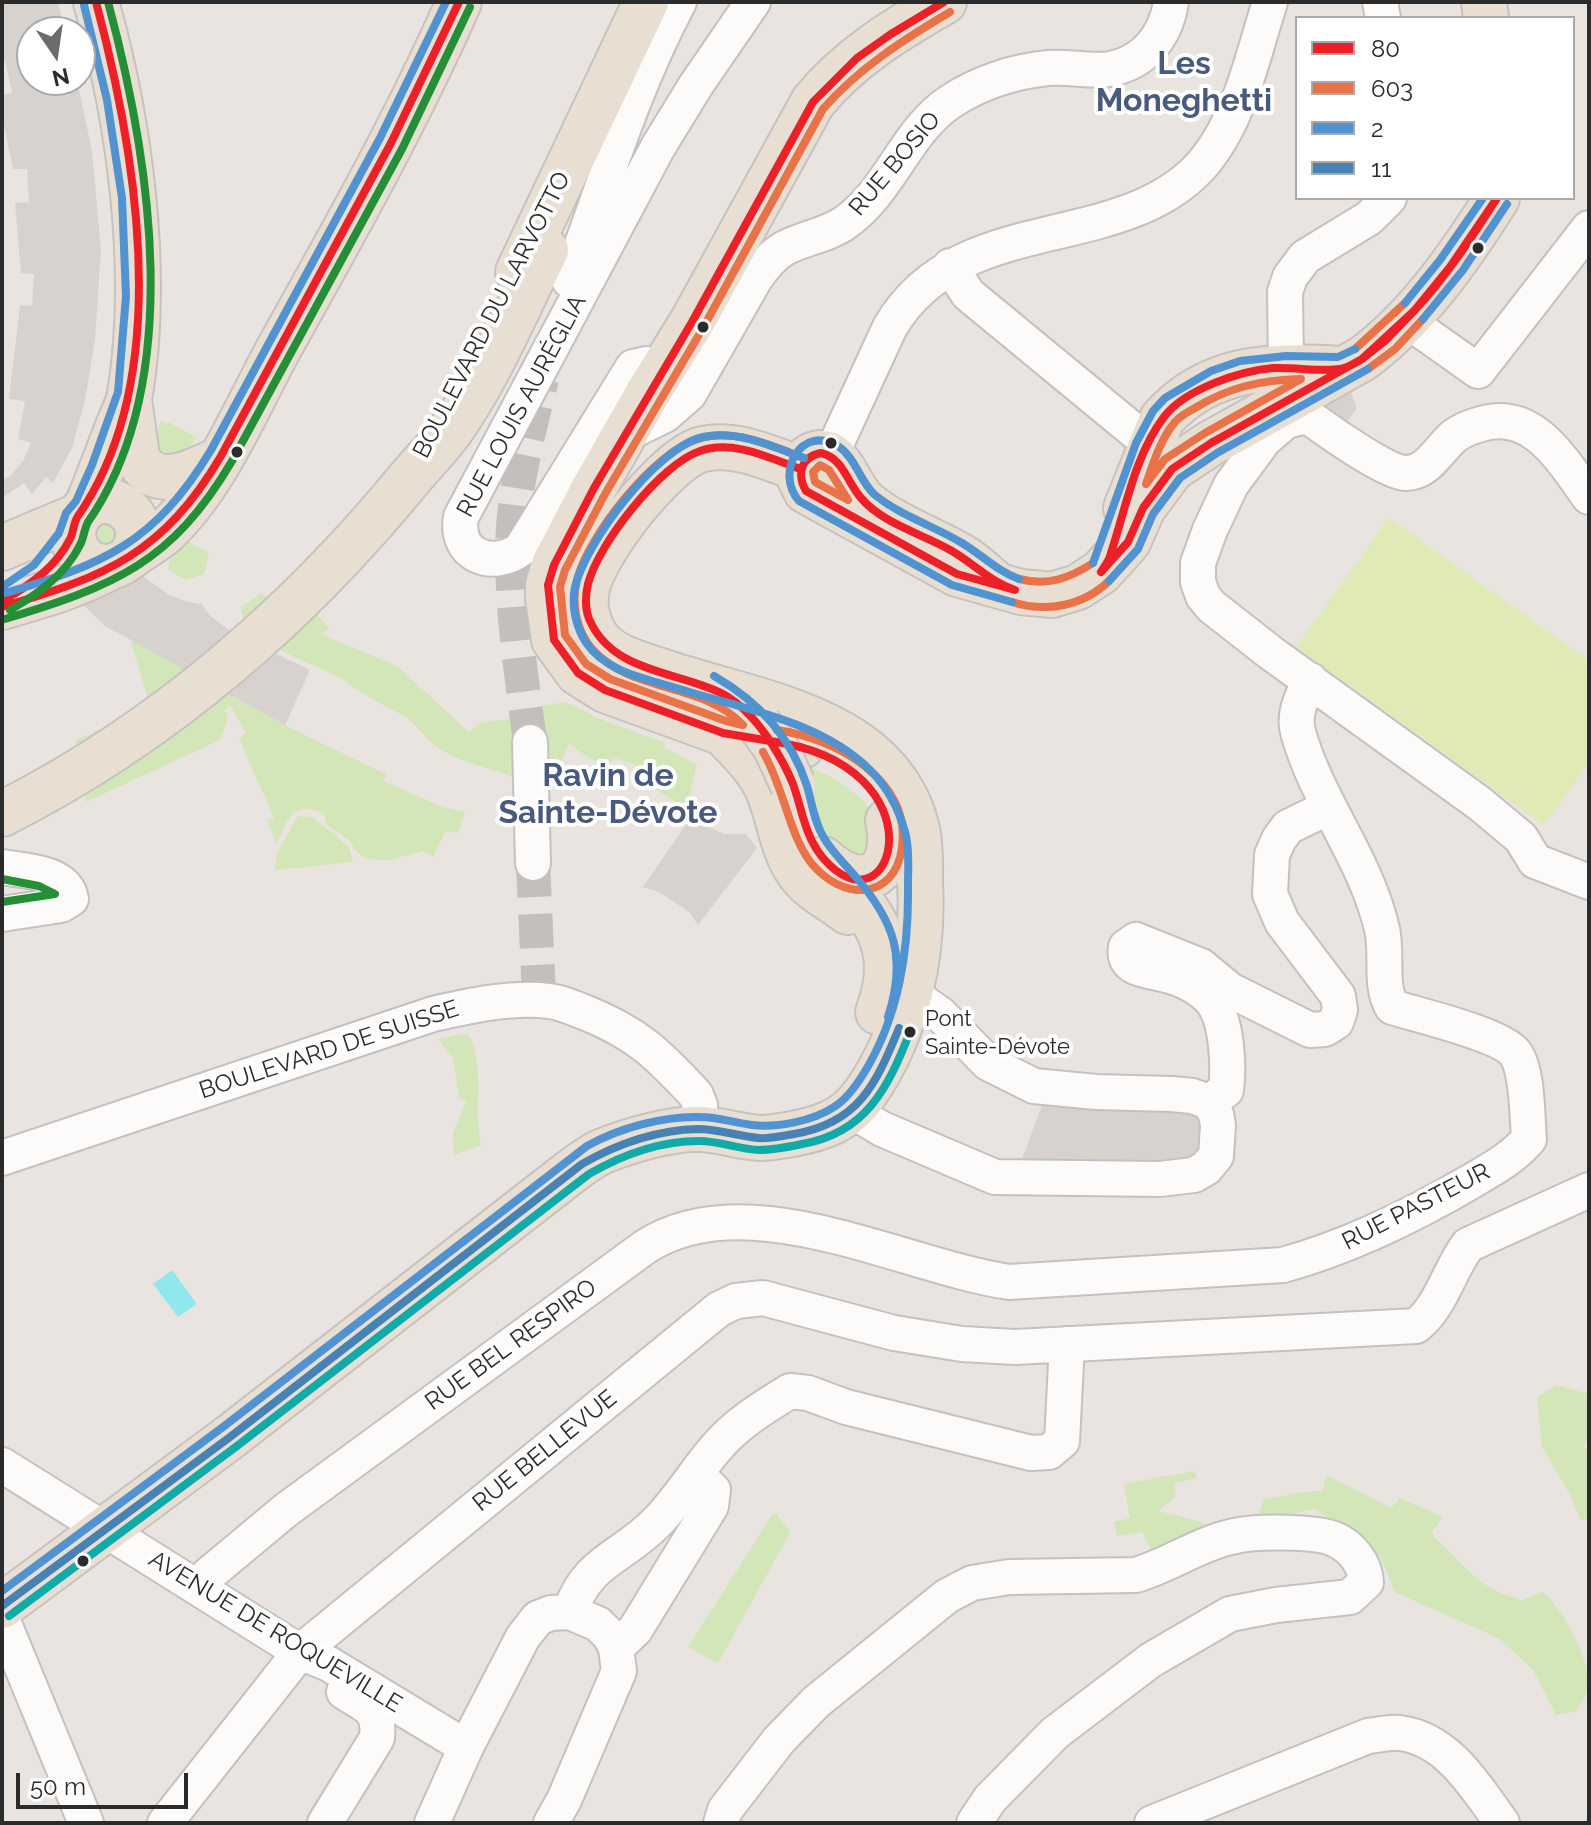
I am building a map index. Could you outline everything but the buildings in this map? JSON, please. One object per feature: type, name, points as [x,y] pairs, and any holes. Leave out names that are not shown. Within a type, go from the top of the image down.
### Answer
[{"type":"main road","points":[[2,604],[62,590],[87,580],[89,541],[129,397],[136,303],[136,234],[118,92],[96,2]]},
{"type":"main road","points":[[2,549],[164,533],[194,497],[218,460],[430,69],[459,2]]},
{"type":"main road","name":"BOULEVARD DU LARVOTTO","points":[[596,122],[646,2]]},
{"type":"main road","name":"BOULEVARD DU LARVOTTO","points":[[411,476],[661,2]]},
{"type":"main road","points":[[899,981],[878,925],[824,858],[807,831],[788,772],[767,732],[741,728],[605,690],[578,673],[554,640],[548,585],[564,541],[813,102],[854,58],[944,2]]},
{"type":"main road","points":[[2,1606],[242,1428],[582,1164],[602,1152],[646,1139],[701,1129],[765,1138],[796,1133],[834,1123],[852,1111],[866,1093],[888,1054],[899,981],[921,927],[920,846],[912,814],[890,776],[856,742],[834,728],[768,701],[710,688],[628,660],[600,641],[590,623],[586,591],[592,572],[605,549],[641,502],[674,465],[689,454],[720,447],[736,448],[823,474],[863,501],[965,558],[995,583],[1021,592],[1052,595],[1078,587],[1101,572],[1128,542],[1143,508],[1172,469],[1211,443],[1283,407],[1383,343],[1406,320],[1462,249],[1496,200]]},
{"type":"main road","name":"BOULEVARD DU LARVOTTO","points":[[411,476],[452,428],[559,273]]},
{"type":"main road","points":[[1110,560],[1150,444],[1162,419],[1171,409],[1208,384],[1243,372],[1266,377],[1283,407]]},
{"type":"main road","points":[[1190,396],[1182,424],[1195,438],[1211,443]]},
{"type":"main road","points":[[129,397],[137,457],[151,474],[180,476],[218,460]]},
{"type":"main road","points":[[2,814],[44,793],[125,741],[240,654],[311,589],[386,508],[411,476]]},
{"type":"main road","points":[[710,688],[740,705],[742,738],[798,745],[827,755],[870,787],[920,884]]},
{"type":"main road","points":[[741,728],[748,760],[765,784],[785,849],[802,877],[869,932],[899,981]]},
{"type":"main road","points":[[824,858],[849,877],[864,878],[874,874],[891,853],[888,821]]},
{"type":"main road","points":[[878,925],[881,912],[897,900],[906,902],[914,909],[921,927]]},
{"type":"main road","points":[[796,1133],[829,1100],[860,1049],[882,1000],[899,981]]},
{"type":"street","points":[[559,273],[679,2]]},
{"type":"street","name":"RUE LOUIS AURÉGLIA","points":[[664,367],[646,364],[633,367],[521,549],[503,558],[491,558],[464,546],[459,536],[461,517],[658,147],[753,2]]},
{"type":"street","name":"RUE BOSIO","points":[[624,435],[665,415],[689,394],[768,261],[783,249],[845,223],[867,203],[932,118],[949,102],[1003,78],[1026,72],[1049,68],[1108,69],[1132,63],[1151,48],[1161,33],[1171,2]]},
{"type":"street","points":[[823,474],[898,313],[922,285],[950,266],[976,254],[1120,213],[1160,196],[1204,162],[1235,111],[1270,2]]},
{"type":"street","points":[[559,273],[596,122]]},
{"type":"street","points":[[1387,200],[1369,218],[1305,257],[1290,277],[1285,292],[1283,407],[1222,501],[1198,563],[1198,582],[1211,606],[1479,803],[1521,838],[1535,861],[1587,879]]},
{"type":"street","points":[[1406,320],[1478,371],[1589,228]]},
{"type":"street","points":[[950,266],[968,294],[1150,444]]},
{"type":"street","points":[[1283,407],[1394,470],[1407,473],[1425,466],[1451,438],[1472,426],[1497,419],[1513,421],[1527,427],[1548,444],[1589,497]]},
{"type":"street","points":[[1209,1102],[1226,1090],[1228,1070],[1222,1029],[1214,1003],[1192,985],[1139,969],[1127,962],[1126,947],[1136,940],[1201,966],[1230,990],[1310,1030],[1325,1029],[1336,1022],[1340,1010],[1338,996],[1282,922],[1270,894],[1272,855],[1279,839],[1288,827],[1329,807],[1298,731],[1296,716],[1310,680]]},
{"type":"street","points":[[530,742],[533,863]]},
{"type":"street","name":"RUE PASTEUR","points":[[868,1243],[979,1278],[1009,1282],[1283,1265],[1322,1254],[1415,1211],[1516,1154],[1529,1139],[1522,1071],[1514,1052],[1491,1037],[1392,1007],[1384,994],[1385,951],[1378,914],[1354,854],[1329,807]]},
{"type":"street","points":[[2,867],[54,878],[66,887],[71,899],[61,905],[2,914]]},
{"type":"street","points":[[852,1111],[882,1129],[995,1177],[1160,1179],[1194,1175],[1206,1168],[1216,1156],[1218,1125],[1209,1102],[1172,1094],[1096,1092],[1034,1086],[988,1063],[940,1014],[899,981]]},
{"type":"street","name":"BOULEVARD DE SUISSE","points":[[2,1158],[433,1014],[504,1002],[549,1001],[572,1007],[624,1030],[646,1044],[696,1095],[700,1105],[701,1129]]},
{"type":"street","name":"RUE BELLEVUE","points":[[165,1823],[300,1652],[719,1309],[736,1301],[763,1298],[894,1333],[962,1344],[1015,1347],[1416,1326],[1427,1317],[1468,1245],[1589,1190]]},
{"type":"street","name":"RUE BEL RESPIRO","points":[[200,1587],[208,1575],[286,1510],[657,1239],[683,1229],[761,1224],[868,1243]]},
{"type":"street","points":[[432,1823],[466,1747],[523,1637],[554,1615],[584,1580],[608,1559],[634,1544],[660,1520],[717,1446],[742,1424],[790,1391],[808,1393],[846,1407],[1031,1453],[1049,1452],[1062,1441],[1067,1344]]},
{"type":"street","name":"AVENUE DE ROQUEVILLE","points":[[2,1465],[300,1652],[329,1664],[466,1747]]},
{"type":"street","points":[[551,1823],[564,1800],[618,1659],[711,1506],[713,1490],[696,1474]]},
{"type":"street","points":[[721,1823],[725,1810],[779,1740],[816,1702],[937,1603],[972,1583],[1009,1577],[1136,1575],[1216,1541],[1236,1535],[1268,1533],[1333,1539],[1350,1549],[1360,1562],[1366,1582],[1350,1597],[1276,1605],[1230,1614],[1151,1660],[1055,1733],[990,1799],[974,1823]]},
{"type":"street","points":[[554,1615],[598,1624],[618,1659]]},
{"type":"street","points":[[2,1619],[86,1823]]},
{"type":"street","points":[[300,1652],[314,1672],[373,1711],[378,1724],[377,1738],[325,1823]]},
{"type":"street","points":[[1152,1823],[1368,1736],[1399,1733],[1426,1741],[1452,1758],[1502,1823]]},
{"type":"green space","points":[[161,421],[197,438],[186,451],[187,457],[165,452],[156,444]]},
{"type":"green space","points":[[107,518],[122,536],[102,550],[90,529]]},
{"type":"green space","points":[[1389,518],[1589,661],[1589,763],[1544,825],[1296,647]]},
{"type":"green space","points":[[176,535],[209,553],[204,574],[185,580],[168,569]]},
{"type":"green space","points":[[261,593],[300,624],[314,611],[329,628],[321,634],[397,666],[469,732],[482,722],[511,719],[510,712],[565,702],[600,719],[665,743],[665,748],[697,764],[686,809],[652,787],[647,769],[615,758],[609,764],[590,759],[569,743],[559,767],[544,765],[515,778],[454,756],[434,745],[407,718],[343,679],[245,634],[241,607]]},
{"type":"green space","points":[[130,639],[292,729],[386,774],[384,781],[442,807],[465,812],[458,833],[446,831],[433,857],[423,851],[390,860],[366,859],[349,840],[327,825],[324,814],[305,809],[293,814],[277,844],[267,820],[274,818],[239,739],[246,733],[230,705],[225,710],[228,717],[220,740],[86,802],[75,741],[138,712],[148,699]]},
{"type":"green space","points":[[808,766],[840,782],[870,810],[876,831],[862,852],[847,853],[828,835],[814,805]]},
{"type":"green space","points":[[298,816],[313,817],[349,847],[353,862],[275,870],[277,853]]},
{"type":"green space","points":[[467,1033],[473,1045],[478,1072],[481,1145],[454,1155],[453,1133],[466,1102],[459,1097],[453,1058],[438,1039]]},
{"type":"green space","points":[[1556,1385],[1589,1394],[1589,1435],[1583,1447],[1589,1449],[1589,1519],[1581,1520],[1542,1447],[1537,1397]]},
{"type":"green space","points":[[1194,1471],[1197,1478],[1174,1483],[1176,1496],[1158,1511],[1202,1522],[1208,1536],[1164,1558],[1150,1548],[1142,1532],[1117,1536],[1114,1522],[1130,1518],[1124,1484]]},
{"type":"green space","points":[[1326,1475],[1391,1508],[1400,1498],[1443,1517],[1432,1531],[1435,1538],[1472,1574],[1493,1589],[1519,1601],[1543,1592],[1567,1622],[1585,1664],[1588,1688],[1577,1711],[1556,1715],[1533,1670],[1500,1639],[1395,1592],[1381,1558],[1315,1509],[1273,1518],[1258,1516],[1264,1499],[1322,1491]]},
{"type":"green space","points":[[774,1512],[791,1531],[718,1663],[688,1647]]},
{"type":"shaded area","points":[[2,2],[58,2],[61,16],[16,16],[16,96],[80,96],[92,151],[101,250],[95,340],[85,400],[72,448],[53,483],[46,477],[32,494],[24,483],[2,498],[2,481],[23,461],[31,443],[18,439],[25,401],[9,399],[20,305],[32,306],[34,274],[21,273],[15,203],[29,202],[27,169],[13,169],[2,115],[2,96],[12,92],[5,61],[2,61]]},
{"type":"shaded area","points":[[1348,385],[1357,408],[1346,423],[1313,399]]},
{"type":"shaded area","points":[[136,571],[168,594],[202,604],[209,615],[236,635],[310,670],[285,725],[105,626],[75,597]]},
{"type":"shaded area","points":[[694,813],[711,828],[724,834],[746,834],[757,848],[698,925],[689,912],[659,892],[643,887]]},
{"type":"shaded area","points":[[1045,1097],[1202,1111],[1199,1161],[1018,1170]]},
{"type":"water","points":[[172,1270],[197,1304],[178,1317],[153,1284]]},
{"type":"tunnel","points":[[530,742],[512,577],[513,531],[522,465],[542,379]]},
{"type":"tunnel","points":[[533,863],[540,1017]]},
{"type":"transit line","name":"80","points":[[4,600],[42,574],[64,549],[76,519],[108,460],[128,399],[137,333],[139,265],[134,196],[124,128],[96,2]]},
{"type":"transit line","points":[[10,610],[50,583],[74,556],[88,522],[119,466],[138,403],[148,337],[150,268],[146,198],[136,129],[108,2]]},
{"type":"transit line","name":"2","points":[[2,594],[69,572],[123,546],[169,508],[190,482],[211,450],[380,138],[446,2]]},
{"type":"transit line","name":"80","points":[[2,607],[72,584],[129,557],[177,517],[199,489],[221,456],[391,143],[459,2]]},
{"type":"transit line","name":"80","points":[[770,741],[723,733],[605,690],[578,673],[554,640],[548,585],[554,565],[594,488],[692,322],[813,102],[857,58],[944,2]]},
{"type":"transit line","name":"2","points":[[2,587],[34,565],[59,533],[66,513],[76,501],[92,465],[118,392],[126,296],[122,198],[107,100],[84,5]]},
{"type":"transit line","points":[[5,619],[78,595],[137,566],[187,524],[209,496],[232,461],[402,149],[470,7]]},
{"type":"transit line","name":"603","points":[[804,458],[752,440],[725,435],[698,439],[681,447],[662,460],[625,498],[594,541],[577,580],[575,607],[579,625],[592,649],[608,663],[646,681],[708,701],[743,725],[610,679],[586,664],[565,635],[560,587],[565,570],[605,494],[703,328],[823,109],[851,80],[882,56],[950,12]]},
{"type":"transit line","name":"2","points":[[1405,303],[1440,260],[1482,200]]},
{"type":"transit line","name":"80","points":[[1496,200],[1448,271],[1414,311],[1450,267],[1496,200]]},
{"type":"transit line","name":"2","points":[[1423,319],[1463,270],[1507,204]]},
{"type":"transit line","name":"603","points":[[1355,349],[1405,303]]},
{"type":"transit line","name":"80","points":[[1362,359],[1414,311]]},
{"type":"transit line","name":"80","points":[[1362,359],[1414,311]]},
{"type":"transit line","name":"603","points":[[1368,369],[1395,349],[1423,319]]},
{"type":"transit line","name":"2","points":[[1093,563],[1136,443],[1153,411],[1165,398],[1211,371],[1240,361],[1286,356],[1338,357],[1355,349]]},
{"type":"transit line","name":"80","points":[[1101,572],[1109,559],[1145,449],[1173,407],[1199,390],[1245,373],[1273,368],[1340,369],[1362,359]]},
{"type":"transit line","name":"80","points":[[1101,572],[1128,542],[1143,508],[1172,469],[1211,443],[1362,359]]},
{"type":"transit line","name":"2","points":[[1109,581],[1138,549],[1153,514],[1180,478],[1217,453],[1368,369]]},
{"type":"transit line","name":"603","points":[[1301,379],[1165,459],[1146,484],[1166,436],[1182,416],[1233,390],[1259,383],[1301,379]]},
{"type":"transit line","name":"2","points":[[2,1591],[223,1427],[587,1146],[627,1129],[686,1117],[707,1117],[762,1126],[794,1122],[834,1107],[858,1083],[886,1029],[904,958],[908,845],[899,815],[887,791],[870,770],[850,753],[803,727],[638,677],[604,661],[587,644],[574,609],[575,587],[593,546],[626,499],[665,458],[685,445],[716,435],[754,440],[804,458]]},
{"type":"transit line","name":"2","points":[[1012,602],[952,585],[799,501],[789,477],[796,454],[813,441],[838,446],[875,495],[1019,579]]},
{"type":"transit line","name":"80","points":[[770,741],[750,715],[723,694],[651,669],[617,653],[603,641],[592,625],[586,594],[604,548],[633,507],[684,459],[700,451],[725,447],[751,451],[800,469]]},
{"type":"transit line","name":"80","points":[[821,453],[835,460],[856,492],[880,515],[952,551],[990,578],[1015,590],[957,574],[806,491],[802,468],[809,458],[821,453]]},
{"type":"transit line","name":"603","points":[[820,465],[829,470],[848,500],[815,482],[813,472],[820,465]]},
{"type":"transit line","name":"603","points":[[1019,579],[1039,582],[1058,580],[1093,563]]},
{"type":"transit line","name":"603","points":[[1012,602],[1038,607],[1064,605],[1088,596],[1109,581]]},
{"type":"transit line","name":"2","points":[[714,676],[759,709],[782,736],[800,768],[824,838],[880,909],[894,942],[896,959],[894,996],[888,1017]]},
{"type":"transit line","name":"603","points":[[763,752],[798,840],[812,864],[824,876],[852,889],[865,890],[889,878],[897,866],[902,848],[902,823],[895,802],[882,782],[865,766],[822,742],[777,730]]},
{"type":"transit line","name":"80","points":[[770,741],[826,756],[863,781],[883,810],[889,839],[884,863],[869,878],[848,878],[817,850],[791,778],[770,741]]},
{"type":"transit line","points":[[2,879],[39,886],[55,894],[2,902]]},
{"type":"transit line","name":"11","points":[[2,1606],[230,1437],[582,1164],[623,1144],[668,1132],[706,1129],[762,1138],[816,1129],[835,1121],[850,1110],[873,1083],[899,1028]]},
{"type":"transit line","points":[[9,1616],[237,1446],[589,1174],[628,1155],[670,1143],[706,1141],[764,1150],[824,1138],[843,1130],[872,1105],[883,1089],[910,1032]]},
{"type":"place","name":"Pont Sainte-Dévote","points":[[910,1032]]},
{"type":"district","name":"Les Moneghetti","points":[[1184,82]]},
{"type":"district","name":"Ravin de Sainte-Dévote","points":[[608,794]]}]
